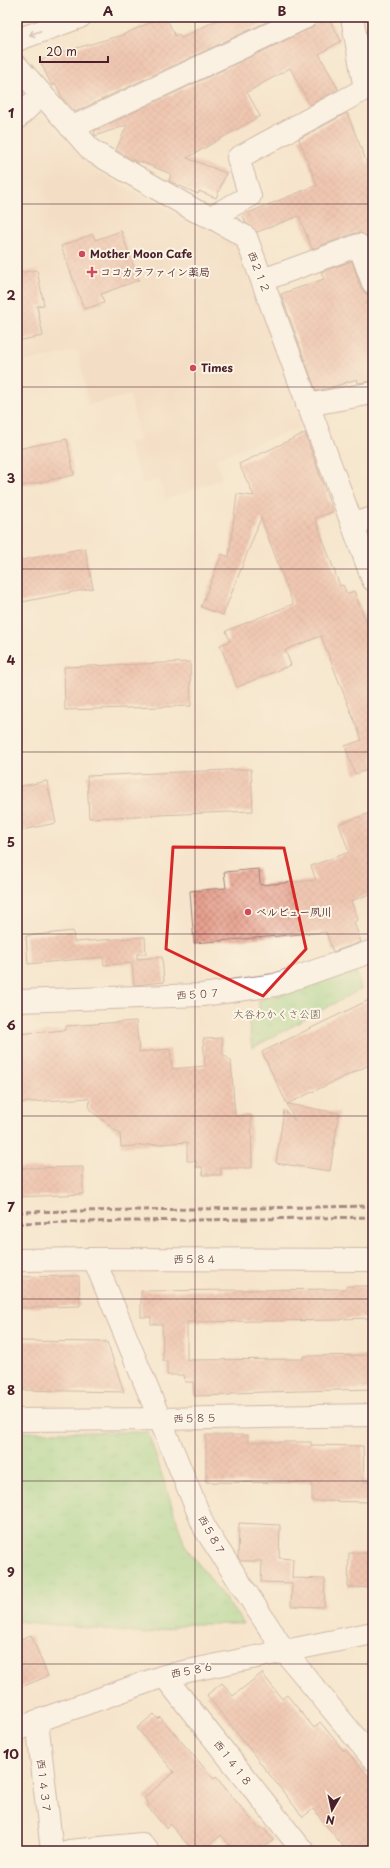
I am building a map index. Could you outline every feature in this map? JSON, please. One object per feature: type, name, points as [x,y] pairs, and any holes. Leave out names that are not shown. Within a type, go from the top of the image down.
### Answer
[{"type":"street","points":[[17,40],[80,17]]},
{"type":"street","points":[[70,128],[306,17]]},
{"type":"street","points":[[212,217],[250,196],[238,158],[365,89],[352,17]]},
{"type":"street","name":"西２１２","points":[[17,66],[70,128],[92,151],[196,211],[212,217],[246,237],[263,280],[307,404],[363,521],[373,580]]},
{"type":"street","points":[[17,118],[41,95]]},
{"type":"street","points":[[263,280],[359,245],[373,284]]},
{"type":"street","points":[[307,404],[373,393]]},
{"type":"street","name":"西５０７","points":[[17,1001],[202,995],[275,985],[373,952]]},
{"type":"street","name":"西５８７","points":[[94,1259],[162,1419],[206,1528],[285,1652],[373,1759]]},
{"type":"street","name":"西５８４","points":[[17,1260],[373,1260]]},
{"type":"street","name":"西５８５","points":[[17,1420],[373,1415]]},
{"type":"street","name":"西５８６","points":[[17,1730],[37,1721],[164,1676],[373,1633]]},
{"type":"street","name":"西１４１８","points":[[164,1676],[303,1851]]},
{"type":"street","name":"西１４３７","points":[[37,1721],[52,1851]]},
{"type":"street","points":[[69,1851],[142,1844],[148,1851]]},
{"type":"highlighted area","points":[[173,847],[284,848],[306,949],[263,996],[166,949]]},
{"type":"shaded area","points":[[33,118],[47,119],[80,156],[97,171],[239,246],[307,425],[216,458],[222,479],[166,499],[159,479],[143,484],[128,443],[139,440],[130,396],[88,405],[78,351],[17,363],[17,132]]},
{"type":"green space","name":"大谷わかくさ公園","points":[[355,967],[361,989],[252,1048],[248,1016],[259,1014],[259,1000],[278,995]]},
{"type":"green space","points":[[17,1432],[148,1432],[185,1546],[244,1624],[189,1624],[145,1634],[17,1621]]},
{"type":"building","points":[[166,17],[175,36],[179,34],[181,38],[223,17],[277,17],[75,112],[62,98],[56,84],[52,86],[40,61],[62,50],[63,52],[122,35]]},
{"type":"building","points":[[318,17],[328,17],[341,41],[319,54],[338,89],[310,105],[290,68],[247,92],[260,116],[187,158],[226,173],[216,198],[199,191],[198,194],[169,181],[171,174],[139,161],[138,163],[116,150],[127,125],[95,136],[94,131],[311,28],[316,24]]},
{"type":"building","points":[[347,113],[367,163],[373,161],[373,247],[367,236],[361,233],[355,233],[312,249],[299,216],[257,232],[246,223],[243,215],[317,185],[299,139]]},
{"type":"building","points":[[121,231],[139,280],[101,294],[104,303],[84,309],[61,246],[93,234],[95,240]]},
{"type":"building","points":[[352,261],[361,288],[365,293],[373,295],[373,381],[358,383],[357,379],[316,391],[281,294],[324,279],[321,272]]},
{"type":"building","points":[[37,270],[44,305],[37,306],[43,336],[17,341],[17,273]]},
{"type":"building","points":[[305,433],[333,512],[315,518],[340,586],[343,585],[347,594],[354,591],[373,639],[373,768],[355,774],[345,746],[362,740],[321,636],[285,650],[291,665],[237,687],[220,645],[230,641],[226,631],[293,604],[261,518],[223,615],[201,607],[222,554],[229,557],[237,494],[254,496],[239,464]]},
{"type":"building","points":[[67,439],[74,475],[17,487],[17,449]]},
{"type":"building","points":[[85,548],[93,588],[17,603],[17,561]]},
{"type":"building","points":[[190,662],[191,706],[65,710],[64,667]]},
{"type":"building","points":[[251,769],[253,811],[89,818],[87,776]]},
{"type":"building","points":[[47,781],[56,823],[17,831],[17,787]]},
{"type":"building","points":[[373,812],[373,893],[351,901],[358,920],[354,922],[361,942],[333,952],[326,932],[194,943],[190,891],[226,888],[224,872],[259,869],[260,885],[316,880],[311,866],[349,852],[339,824]]},
{"type":"building","points":[[73,931],[74,942],[145,937],[146,954],[137,954],[137,959],[162,957],[164,982],[134,985],[132,963],[104,965],[103,957],[28,964],[26,936]]},
{"type":"building","points":[[373,998],[373,1063],[287,1104],[262,1052]]},
{"type":"building","points":[[136,1021],[139,1052],[170,1049],[172,1069],[205,1066],[203,1039],[222,1038],[223,1054],[231,1061],[235,1116],[251,1115],[252,1168],[221,1168],[221,1175],[203,1175],[202,1167],[196,1167],[196,1161],[187,1161],[187,1142],[121,1147],[120,1134],[90,1110],[89,1098],[17,1103],[17,1034],[66,1030],[66,1026]]},
{"type":"building","points":[[287,1104],[339,1113],[330,1171],[276,1163],[284,1110],[295,1121]]},
{"type":"building","points":[[83,1167],[83,1194],[17,1197],[17,1168]]},
{"type":"building","points":[[79,1276],[80,1306],[17,1308],[17,1277]]},
{"type":"building","points":[[346,1286],[373,1286],[373,1318],[341,1320],[187,1322],[187,1360],[303,1359],[303,1356],[373,1355],[373,1389],[231,1393],[231,1395],[194,1396],[193,1382],[185,1382],[184,1375],[167,1375],[167,1361],[163,1361],[162,1324],[151,1324],[151,1317],[141,1317],[141,1291],[346,1289]]},
{"type":"building","points":[[17,1341],[107,1342],[124,1392],[17,1390]]},
{"type":"building","points":[[206,1435],[248,1435],[248,1442],[311,1442],[311,1445],[363,1446],[364,1482],[373,1482],[373,1502],[312,1501],[312,1483],[206,1482]]},
{"type":"building","points":[[239,1523],[280,1525],[279,1558],[293,1559],[292,1578],[325,1579],[324,1607],[291,1606],[292,1583],[261,1582],[262,1561],[241,1561],[238,1557]]},
{"type":"building","points":[[349,1553],[373,1553],[373,1588],[348,1587]]},
{"type":"building","points":[[31,1635],[48,1676],[17,1689],[17,1641]]},
{"type":"building","points":[[262,1673],[282,1699],[287,1695],[314,1728],[320,1722],[344,1751],[346,1750],[373,1782],[373,1851],[347,1851],[313,1809],[303,1817],[207,1695],[222,1683],[233,1696]]},
{"type":"building","points":[[154,1714],[158,1719],[160,1717],[214,1779],[216,1777],[259,1829],[262,1827],[273,1840],[260,1851],[235,1851],[221,1835],[202,1851],[193,1851],[170,1824],[166,1828],[147,1806],[149,1804],[144,1798],[174,1772],[137,1728]]},
{"type":"railway","points":[[17,1212],[373,1206]]},
{"type":"railway","points":[[17,1223],[373,1217]]},
{"type":"place","name":"Mother Moon Cafe","points":[[82,254]]},
{"type":"place","name":"ココカラファイン薬局","points":[[92,272]]},
{"type":"place","name":"Times","points":[[193,368]]},
{"type":"place","name":"ベルビュー夙川","points":[[248,912]]}]
